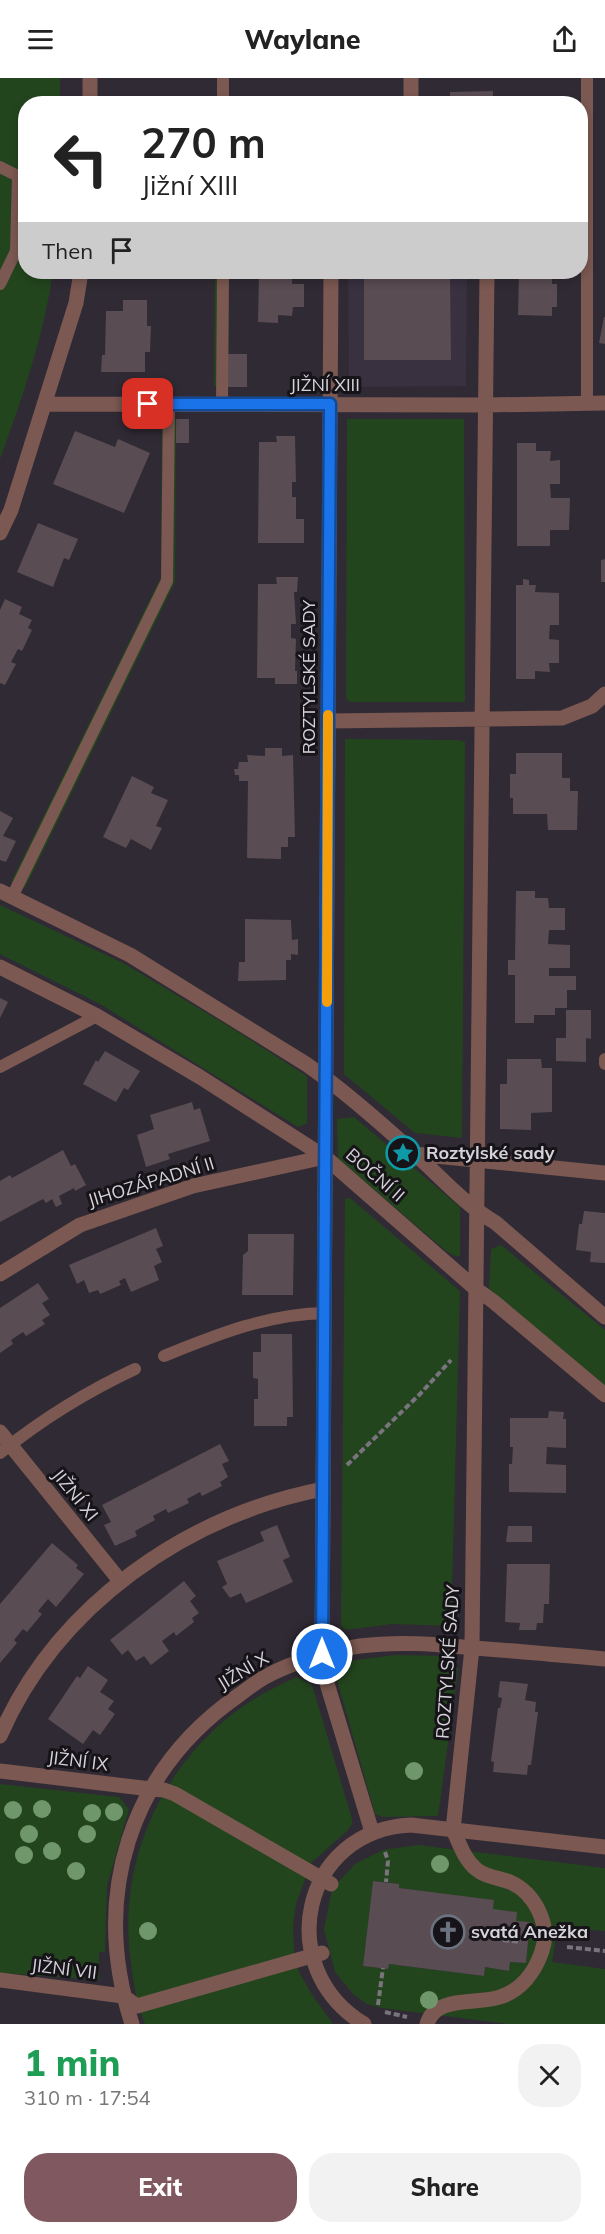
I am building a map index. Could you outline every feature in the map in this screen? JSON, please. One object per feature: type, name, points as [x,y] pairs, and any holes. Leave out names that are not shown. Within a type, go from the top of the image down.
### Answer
[{"type":"street","points":[[90,78],[90,96]]},
{"type":"street","points":[[411,78],[411,96]]},
{"type":"street","points":[[0,533],[11,510],[76,303],[80,279]]},
{"type":"street","name":"ROZTYLSKÉ SADY","points":[[331,279],[322,1654],[326,1680],[377,1838]]},
{"type":"street","name":"ROZTYLSKÉ SADY","points":[[453,1830],[472,1648],[487,279]]},
{"type":"street","name":"JIŽNÍ XIII","points":[[44,404],[605,403]]},
{"type":"street","points":[[328,721],[562,718],[592,706],[605,694]]},
{"type":"street","points":[[6,894],[130,955],[238,1020],[326,1078],[416,1154],[477,1212],[496,1223],[605,1317]]},
{"type":"street","name":"BOČNÍ II","points":[[0,967],[97,1016],[200,1077],[325,1157],[476,1290],[494,1302],[605,1395]]},
{"type":"street","points":[[416,1154],[605,1173]]},
{"type":"street","name":"JIHOZÁPADNÍ II","points":[[0,1274],[80,1225],[193,1186],[325,1157]]},
{"type":"street","name":"JIŽNÍ XI","points":[[0,1432],[5,1449],[121,1582]]},
{"type":"street","points":[[0,1736],[24,1690],[56,1646],[87,1612],[121,1582],[157,1556],[207,1527],[252,1508],[323,1489]]},
{"type":"street","name":"JIŽNÍ X","points":[[132,2024],[123,1996],[117,1964],[114,1924],[118,1881],[131,1832],[151,1788],[180,1746],[211,1714],[266,1676],[322,1654],[360,1647],[397,1644],[605,1659]]},
{"type":"street","name":"JIŽNÍ IX","points":[[0,1771],[164,1790],[175,1794],[326,1881]]},
{"type":"street","points":[[354,2021],[333,1999],[320,1979],[317,1954],[308,1924],[312,1900],[326,1881],[333,1862],[347,1847],[377,1838],[391,1826],[411,1825],[605,1847]]},
{"type":"street","points":[[427,2022],[442,2006],[500,1997],[521,1985],[537,1964],[544,1944],[543,1922],[527,1893],[512,1883],[478,1871],[466,1859],[453,1830]]},
{"type":"street","name":"JIŽNÍ VII","points":[[0,1980],[123,1996],[137,2006],[317,1954]]},
{"type":"lane","points":[[223,78],[223,96]]},
{"type":"lane","points":[[587,78],[587,96]]},
{"type":"lane","points":[[0,167],[18,176],[16,251],[0,284]]},
{"type":"lane","points":[[222,404],[223,279]]},
{"type":"lane","points":[[587,279],[587,403]]},
{"type":"lane","points":[[6,894],[167,581],[168,404]]},
{"type":"lane","points":[[0,1066],[97,1016]]},
{"type":"lane","points":[[605,1059],[605,1064]]},
{"type":"lane","points":[[164,1356],[257,1322],[307,1313],[325,1313]]},
{"type":"lane","points":[[5,1449],[109,1381],[135,1369]]},
{"type":"path","points":[[323,1489],[422,1393],[476,1332]]},
{"type":"path","points":[[377,1838],[388,1861],[386,1882]]},
{"type":"path","points":[[502,1940],[528,1943]]},
{"type":"path","points":[[565,1947],[605,1951]]},
{"type":"path","points":[[383,1968],[380,1997],[376,2009],[427,2022]]},
{"type":"shaded area","points":[[348,279],[467,279],[466,386],[349,387]]},
{"type":"green space","points":[[0,78],[60,78],[60,96],[18,96],[18,279],[52,279],[44,320],[31,367],[0,459]]},
{"type":"green space","points":[[215,279],[229,279],[228,387],[214,386]]},
{"type":"green space","points":[[162,419],[176,419],[175,582],[25,888],[11,882],[161,577]]},
{"type":"green space","points":[[347,419],[464,419],[465,702],[350,702],[346,698]]},
{"type":"green space","points":[[345,739],[458,740],[465,742],[462,1138],[415,1133],[344,1074]]},
{"type":"green space","points":[[0,905],[123,963],[307,1076],[307,1123],[298,1127],[100,1004],[0,954]]},
{"type":"green space","points":[[354,1117],[460,1207],[460,1256],[446,1251],[338,1159],[337,1119]]},
{"type":"green space","points":[[350,1198],[460,1291],[451,1626],[392,1624],[346,1630],[341,1626],[345,1199]]},
{"type":"green space","points":[[501,1245],[605,1330],[605,1385],[489,1290],[491,1249]]},
{"type":"green space","points":[[395,1655],[444,1656],[453,1659],[458,1669],[438,1816],[382,1817],[375,1814],[335,1673],[337,1666],[349,1661]]},
{"type":"green space","points":[[297,1677],[312,1685],[352,1819],[348,1830],[311,1863],[296,1904],[293,1927],[294,1951],[299,1972],[333,2024],[145,2024],[134,1986],[128,1927],[130,1892],[137,1857],[149,1824],[164,1792],[207,1736],[249,1702]]},
{"type":"green space","points":[[0,1784],[119,1797],[129,1809],[107,1886],[105,1952],[99,1952],[99,1980],[0,1973]]},
{"type":"green space","points":[[418,1845],[605,1868],[605,1931],[558,1927],[552,1962],[605,1969],[605,2024],[508,2024],[382,2008],[367,2004],[354,1995],[335,1972],[324,1929],[332,1889],[355,1864],[383,1850]],"holes":[[[373,1881],[399,1884],[399,1888],[494,1901],[493,1909],[516,1921],[530,1923],[526,1963],[510,1962],[509,1971],[485,1967],[484,1976],[389,1964],[387,1969],[363,1966]]]},
{"type":"building","points":[[493,91],[493,96],[450,96],[450,92]]},
{"type":"building","points":[[259,279],[292,279],[292,284],[304,284],[304,307],[293,307],[292,316],[278,315],[278,323],[258,322]]},
{"type":"building","points":[[364,279],[450,279],[451,360],[364,360]]},
{"type":"building","points":[[519,279],[552,279],[552,284],[557,284],[557,307],[552,307],[552,316],[518,315]]},
{"type":"building","points":[[123,300],[147,300],[147,326],[151,326],[150,352],[145,352],[145,372],[101,372],[102,355],[105,355],[106,311],[123,311]]},
{"type":"building","points":[[605,317],[605,344],[599,343]]},
{"type":"building","points":[[228,354],[247,354],[247,387],[228,387]]},
{"type":"building","points":[[176,419],[189,419],[189,443],[176,443]]},
{"type":"building","points":[[75,431],[115,447],[118,439],[150,453],[124,513],[53,484]]},
{"type":"building","points":[[276,436],[295,436],[296,482],[292,482],[292,497],[296,497],[296,519],[304,519],[304,543],[258,543],[259,442],[277,442]]},
{"type":"building","points":[[517,443],[536,443],[536,451],[551,451],[550,461],[560,460],[560,484],[550,484],[551,498],[570,498],[569,530],[550,530],[550,546],[517,546]]},
{"type":"building","points":[[38,523],[78,539],[69,560],[64,558],[53,587],[17,572]]},
{"type":"building","points":[[605,559],[605,582],[601,582],[601,560]]},
{"type":"building","points":[[276,577],[298,577],[297,592],[294,592],[296,624],[291,624],[291,638],[296,639],[297,684],[275,684],[275,678],[257,678],[258,584],[277,584]]},
{"type":"building","points":[[523,579],[529,580],[529,585],[536,585],[535,592],[559,593],[559,625],[550,625],[549,639],[559,640],[559,663],[549,663],[550,672],[535,671],[535,679],[516,679],[516,585],[523,585]]},
{"type":"building","points":[[5,599],[22,607],[19,614],[32,620],[28,628],[32,630],[22,651],[18,649],[11,662],[16,664],[5,685],[0,683],[0,610]]},
{"type":"building","points":[[265,748],[282,748],[282,756],[293,755],[295,837],[288,837],[288,847],[281,847],[281,859],[247,858],[248,781],[239,781],[239,775],[235,775],[234,769],[238,769],[239,762],[248,762],[247,755],[265,756]]},
{"type":"building","points":[[516,753],[562,753],[562,778],[570,778],[570,791],[578,791],[577,830],[548,830],[547,814],[513,814],[510,774],[516,774]]},
{"type":"building","points":[[132,776],[154,787],[151,793],[168,800],[156,826],[162,828],[151,850],[131,839],[126,848],[103,837]]},
{"type":"building","points":[[0,811],[13,818],[3,836],[16,841],[6,862],[0,860]]},
{"type":"building","points":[[516,891],[535,891],[535,898],[548,898],[549,908],[565,908],[565,930],[549,930],[548,944],[570,945],[570,968],[549,968],[549,976],[576,976],[576,990],[567,990],[567,1008],[555,1008],[555,1015],[534,1015],[534,1023],[515,1023],[515,975],[508,975],[508,960],[515,960]]},
{"type":"building","points":[[245,919],[291,920],[292,940],[298,939],[298,955],[291,954],[291,960],[286,960],[286,980],[238,981],[239,962],[245,962]]},
{"type":"building","points":[[0,998],[8,1002],[0,1018]]},
{"type":"building","points":[[566,1010],[591,1010],[591,1039],[586,1038],[586,1062],[556,1061],[556,1038],[566,1038]]},
{"type":"building","points":[[105,1051],[140,1071],[128,1090],[124,1088],[116,1102],[83,1084],[96,1060],[98,1062]]},
{"type":"building","points":[[507,1059],[541,1059],[542,1068],[552,1068],[552,1112],[531,1113],[531,1130],[500,1129],[500,1084],[507,1084]]},
{"type":"building","points":[[192,1102],[194,1110],[200,1108],[210,1141],[168,1154],[170,1159],[146,1167],[137,1135],[154,1129],[150,1115]]},
{"type":"building","points":[[63,1150],[71,1166],[75,1164],[86,1185],[59,1196],[62,1204],[56,1207],[52,1199],[46,1203],[43,1199],[0,1222],[0,1181],[10,1175],[12,1178]]},
{"type":"building","points":[[584,1211],[605,1213],[605,1263],[590,1262],[591,1252],[576,1250],[579,1224],[582,1224]]},
{"type":"building","points":[[156,1228],[163,1246],[156,1249],[162,1262],[154,1266],[159,1280],[131,1292],[125,1278],[119,1281],[121,1285],[100,1294],[98,1290],[89,1293],[84,1280],[77,1284],[69,1265]]},
{"type":"building","points":[[248,1234],[294,1234],[293,1295],[242,1295],[243,1255],[248,1251]]},
{"type":"building","points":[[38,1283],[49,1299],[42,1303],[50,1315],[42,1320],[45,1324],[26,1336],[23,1332],[11,1340],[13,1344],[0,1353],[0,1308]]},
{"type":"building","points":[[261,1334],[292,1334],[293,1417],[287,1417],[287,1426],[254,1426],[254,1399],[258,1399],[258,1379],[253,1378],[253,1352],[261,1352]]},
{"type":"building","points":[[549,1411],[564,1412],[563,1419],[566,1419],[566,1448],[547,1447],[546,1464],[566,1465],[566,1493],[509,1492],[509,1464],[512,1464],[513,1447],[510,1447],[510,1418],[548,1418]]},
{"type":"building","points":[[220,1444],[229,1461],[222,1464],[228,1477],[220,1482],[222,1486],[202,1496],[200,1492],[187,1499],[189,1503],[168,1513],[166,1509],[153,1516],[155,1520],[135,1531],[137,1536],[115,1546],[104,1525],[111,1522],[102,1505]]},
{"type":"building","points":[[277,1525],[290,1557],[283,1560],[293,1582],[246,1603],[241,1593],[230,1598],[222,1587],[227,1584],[217,1561],[264,1541],[260,1532]]},
{"type":"building","points":[[508,1526],[532,1526],[532,1542],[506,1542]]},
{"type":"building","points":[[52,1543],[78,1565],[76,1568],[84,1574],[56,1607],[48,1599],[38,1611],[42,1614],[27,1632],[23,1629],[14,1640],[17,1643],[0,1663],[0,1604]]},
{"type":"building","points":[[507,1564],[550,1564],[549,1604],[544,1604],[543,1623],[537,1623],[536,1630],[519,1630],[520,1623],[505,1622]]},
{"type":"building","points":[[184,1581],[196,1596],[190,1601],[199,1613],[192,1618],[194,1622],[176,1636],[174,1632],[162,1641],[169,1651],[151,1665],[144,1656],[136,1661],[128,1650],[122,1655],[110,1640]]},
{"type":"building","points":[[88,1666],[108,1680],[100,1692],[114,1701],[108,1709],[115,1714],[100,1735],[93,1730],[83,1744],[48,1719],[77,1676],[80,1678]]},
{"type":"building","points":[[500,1681],[528,1684],[525,1700],[536,1702],[535,1712],[538,1712],[531,1765],[528,1765],[527,1775],[493,1772],[494,1762],[491,1761],[498,1708],[500,1708],[502,1698],[498,1697]]},
{"type":"building","name":"svatá Anežka","points":[[373,1881],[399,1884],[399,1888],[494,1900],[493,1909],[517,1912],[516,1921],[530,1922],[526,1963],[510,1962],[509,1971],[485,1967],[484,1976],[389,1964],[388,1969],[363,1966]]},
{"type":"slow traffic","points":[[327,1002],[328,715]]},
{"type":"place","name":"Roztylské sady","points":[[403,1153]]},
{"type":"place","name":"svatá Anežka","points":[[448,1932]]},
{"type":"route","points":[[148,404],[330,404],[322,1654]]}]
